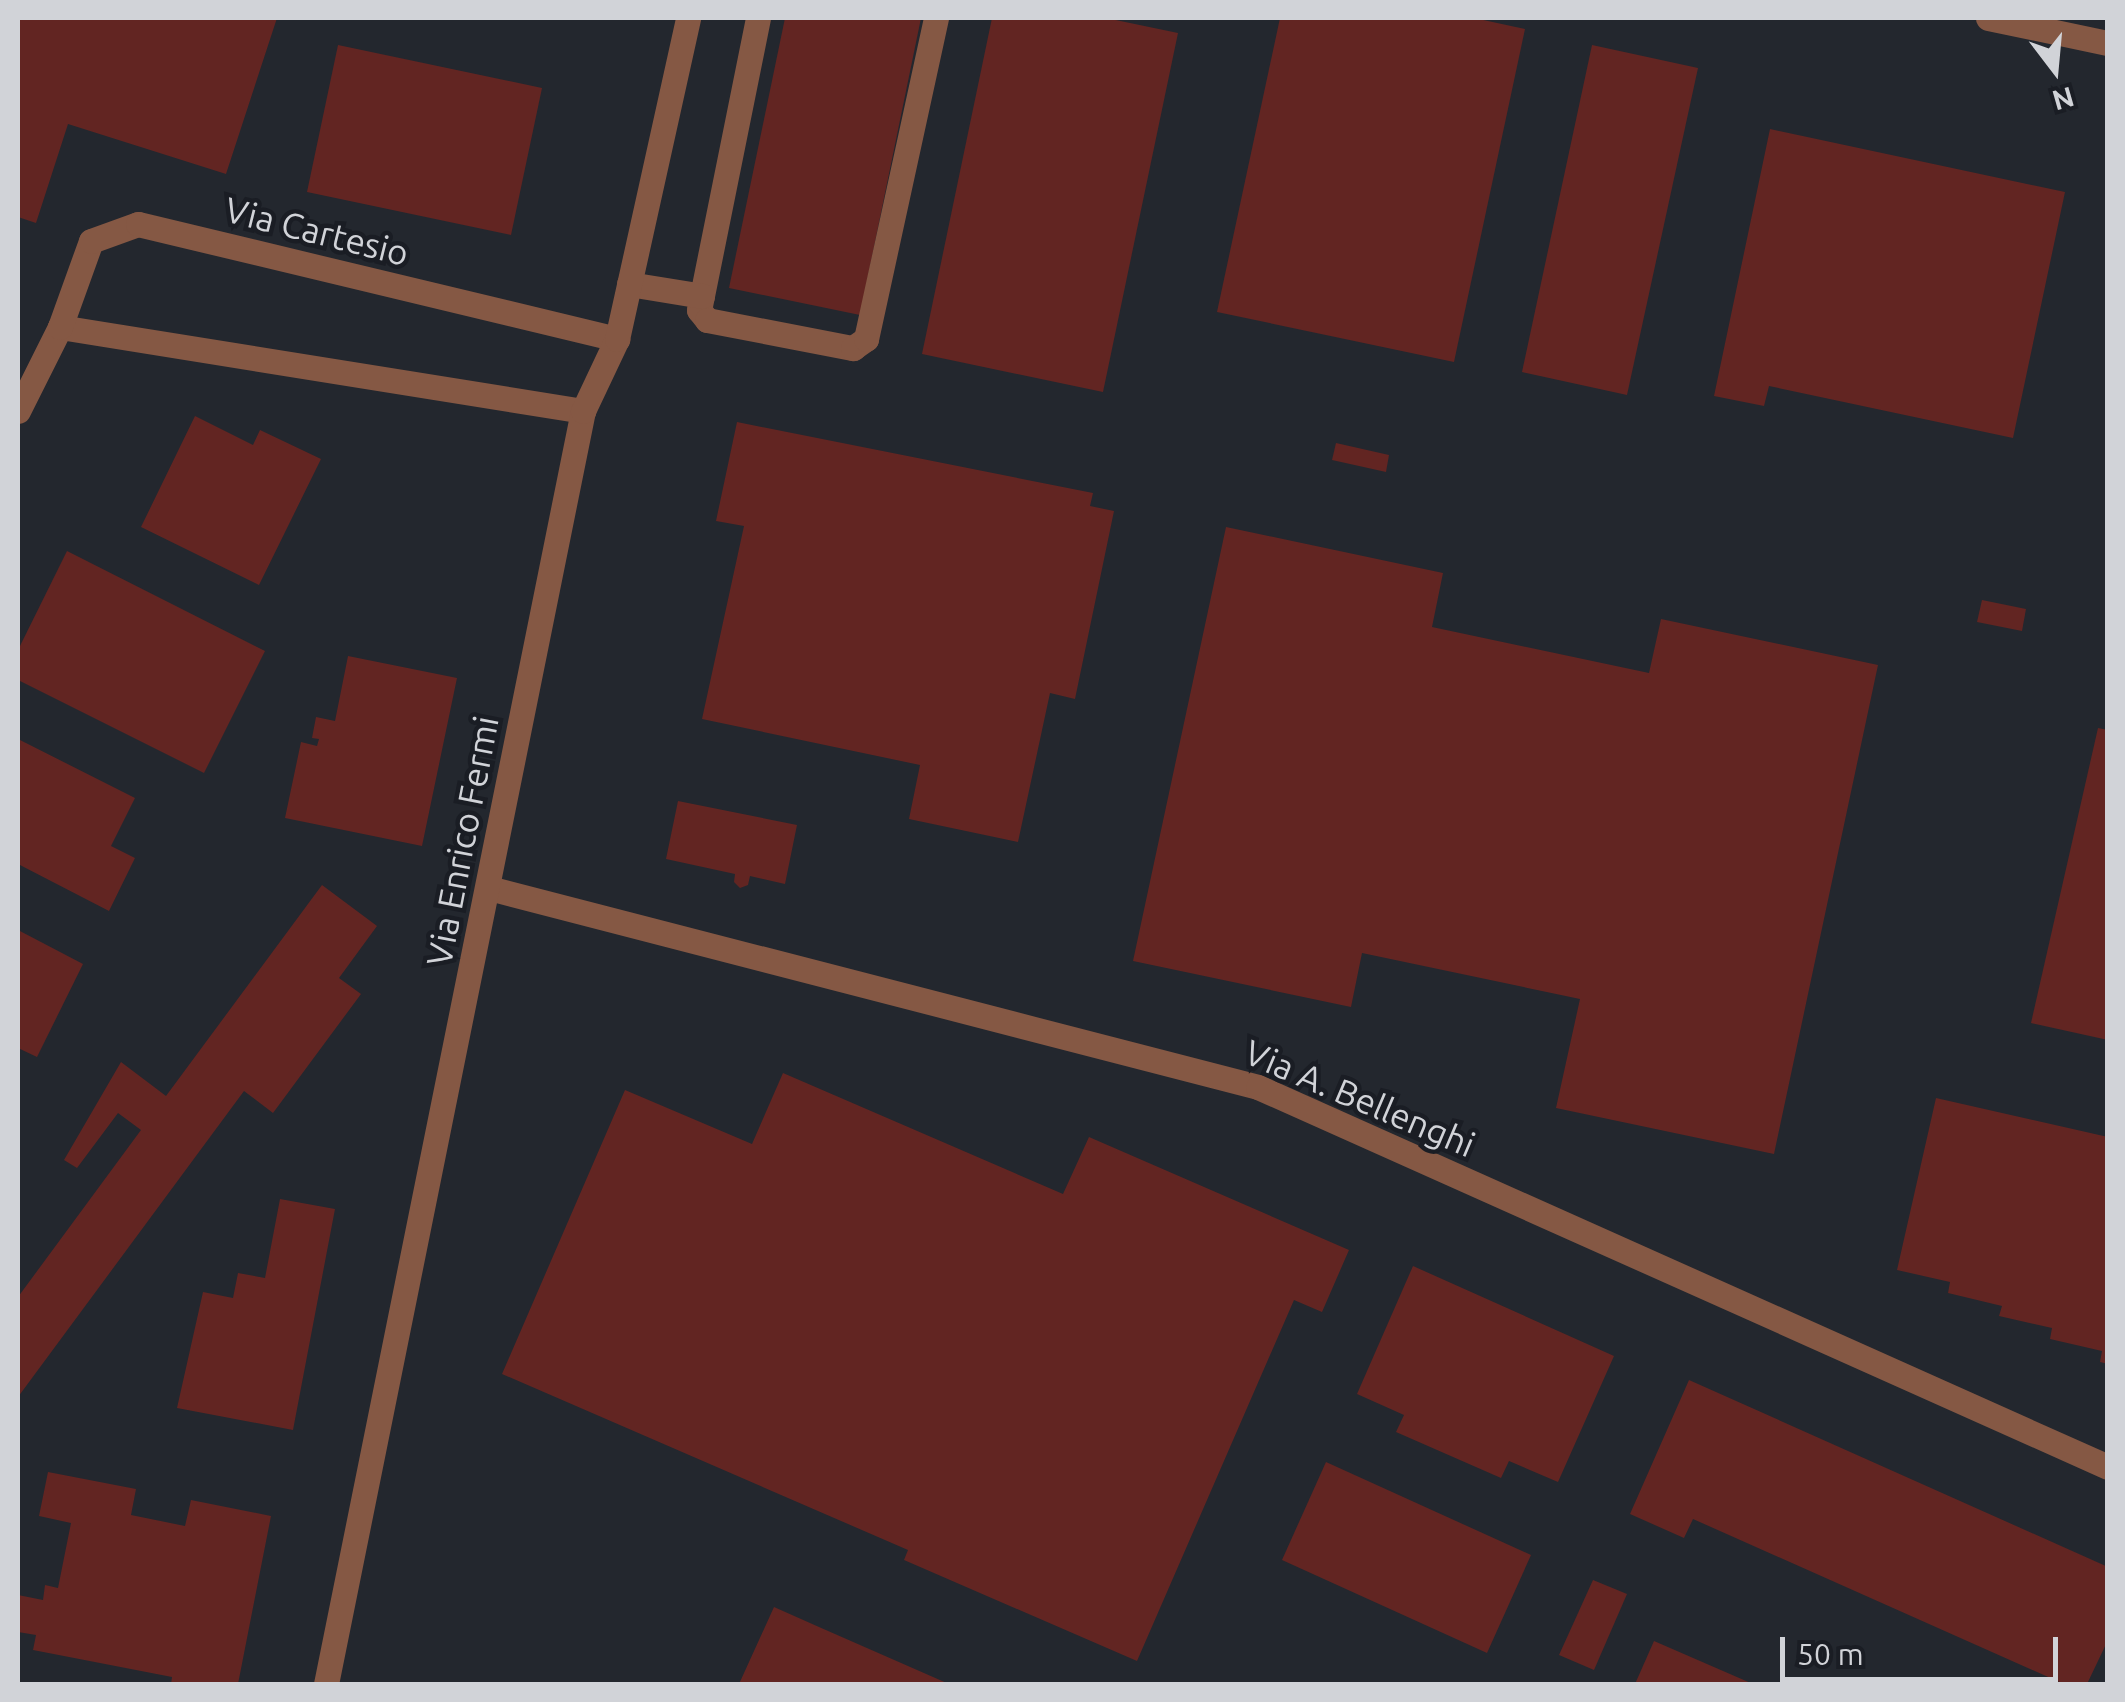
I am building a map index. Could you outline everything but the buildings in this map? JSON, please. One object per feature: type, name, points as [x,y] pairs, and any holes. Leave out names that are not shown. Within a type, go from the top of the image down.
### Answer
[{"type":"street","name":"Via Enrico Fermi","points":[[326,1684],[582,411],[617,339],[688,18]]},
{"type":"street","points":[[758,18],[699,310],[708,320],[853,348],[866,339],[936,18]]},
{"type":"street","points":[[1988,18],[2108,43]]},
{"type":"street","name":"Via Cartesio","points":[[18,411],[60,327],[91,241],[138,224],[617,339]]},
{"type":"street","points":[[629,284],[702,296]]},
{"type":"street","points":[[60,327],[582,411]]},
{"type":"street","name":"Via A. Bellenghi","points":[[489,888],[1258,1087],[2108,1466]]}]
